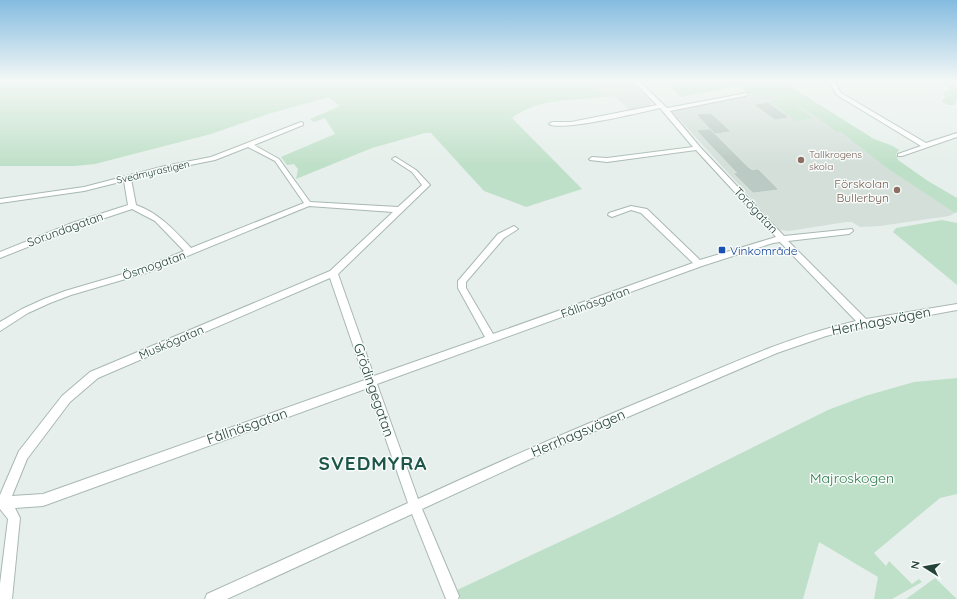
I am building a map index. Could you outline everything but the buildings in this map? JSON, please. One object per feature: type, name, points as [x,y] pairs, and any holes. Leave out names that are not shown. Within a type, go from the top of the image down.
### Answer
[{"type":"street","points":[[552,124],[571,124],[658,109]]},
{"type":"street","name":"Torögatan","points":[[665,109],[698,148],[783,240],[864,323]]},
{"type":"street","points":[[864,109],[926,146]]},
{"type":"street","name":"Svedmyrastigen","points":[[0,201],[84,189],[213,159],[301,124]]},
{"type":"street","points":[[900,155],[957,135]]},
{"type":"street","points":[[249,145],[277,160],[308,204],[400,210]]},
{"type":"street","points":[[592,159],[607,160],[698,148]]},
{"type":"street","name":"Muskögatan","points":[[1,502],[23,455],[66,399],[94,375],[333,273],[426,185],[414,171],[395,159]]},
{"type":"street","points":[[127,178],[132,206],[140,208],[160,220],[190,253]]},
{"type":"street","name":"Ösmogatan","points":[[0,327],[25,311],[68,293],[142,271],[190,253],[308,204]]},
{"type":"street","name":"Sorundagatan","points":[[0,255],[75,225],[132,206]]},
{"type":"street","points":[[612,214],[631,208],[644,210],[699,264]]},
{"type":"street","points":[[491,339],[462,288],[462,281],[501,236],[514,229]]},
{"type":"street","name":"Fållnäsgatan","points":[[1,502],[43,500],[699,264],[772,240],[783,240],[849,231]]},
{"type":"street","name":"Grödingegatan","points":[[333,273],[408,489],[417,506],[452,596]]},
{"type":"street","name":"Herrhagsvägen","points":[[212,599],[535,451],[774,350],[825,332],[864,323],[957,307]]},
{"type":"street","points":[[1,502],[14,518],[5,599]]},
{"type":"shaded area","name":"Tallkrogens skola","points":[[817,109],[851,128],[909,181],[955,213],[949,216],[880,226],[860,227],[852,222],[846,222],[789,231],[780,230],[671,110]]},
{"type":"green space","points":[[0,109],[286,109],[211,134],[95,164],[74,166],[0,166]]},
{"type":"green space","points":[[333,109],[528,109],[512,118],[582,189],[526,207],[484,191],[431,133],[425,133],[372,148],[296,179],[298,169],[294,164],[287,165],[281,157],[335,134],[325,118],[314,122],[310,119]]},
{"type":"green space","points":[[780,109],[801,109],[813,118],[796,121]]},
{"type":"green space","points":[[804,109],[826,109],[874,139],[893,146],[899,150],[896,154],[898,160],[928,181],[957,198],[957,212],[955,213],[887,168],[841,132],[837,132]]},
{"type":"green space","points":[[942,220],[957,223],[957,285],[893,232],[896,228]]},
{"type":"green space","name":"Majroskogen","points":[[957,378],[957,494],[940,498],[874,553],[886,566],[889,561],[912,584],[919,579],[922,582],[892,599],[874,599],[878,577],[819,542],[803,599],[460,599],[457,590],[615,516],[828,410],[865,396],[914,382]]},
{"type":"green space","points":[[935,578],[957,599],[906,599]]},
{"type":"place","name":"Tallkrogens skola","points":[[801,160]]},
{"type":"place","name":"Förskolan Bullerbyn","points":[[897,190]]},
{"type":"place","name":"Vinkområde","points":[[722,250]]},
{"type":"district","name":"SVEDMYRA","points":[[373,463]]}]
